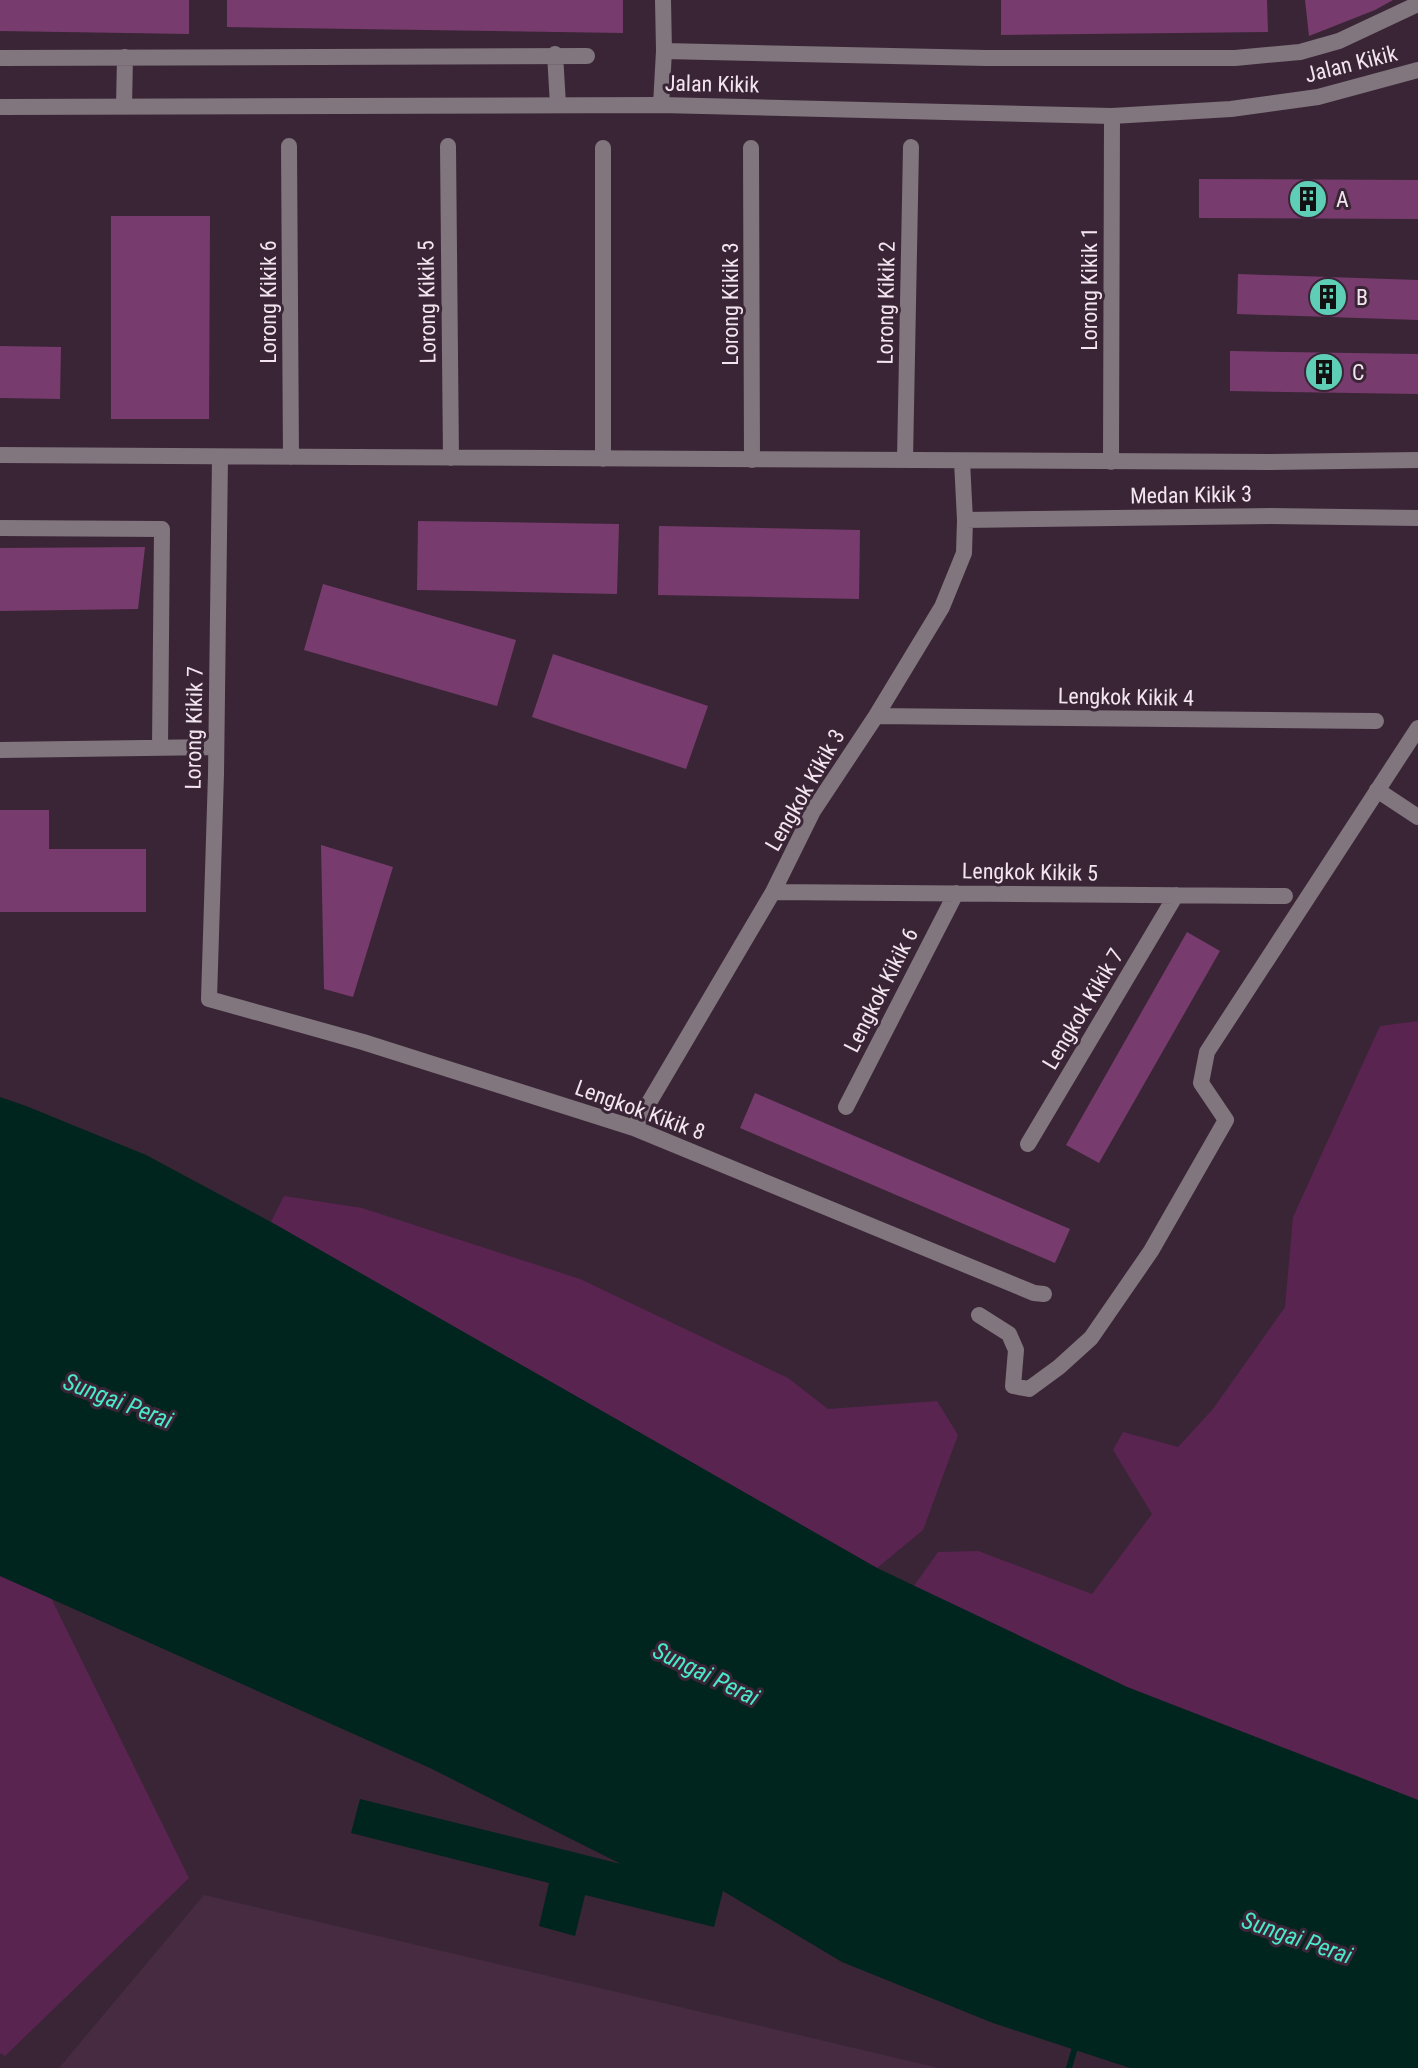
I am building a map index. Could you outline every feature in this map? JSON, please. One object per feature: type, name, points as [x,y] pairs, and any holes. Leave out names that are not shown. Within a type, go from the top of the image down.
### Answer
[{"type":"street","points":[[661,105],[663,0]]},
{"type":"street","name":"Jalan Kikik","points":[[664,51],[986,58],[1235,58],[1300,52],[1339,41],[1418,4]]},
{"type":"street","points":[[555,54],[558,105]]},
{"type":"street","points":[[0,58],[587,56]]},
{"type":"street","points":[[124,106],[125,57]]},
{"type":"street","name":"Jalan Kikik","points":[[0,107],[661,105],[1112,116],[1231,109],[1318,97],[1418,70]]},
{"type":"street","name":"Lorong Kikik 1","points":[[1111,462],[1112,116]]},
{"type":"street","name":"Lorong Kikik 6","points":[[289,146],[291,457]]},
{"type":"street","name":"Lorong Kikik 5","points":[[448,146],[451,458]]},
{"type":"street","name":"Lorong Kikik 2","points":[[905,460],[911,147]]},
{"type":"street","points":[[603,148],[603,459]]},
{"type":"street","name":"Lorong Kikik 3","points":[[751,148],[752,460]]},
{"type":"street","points":[[0,455],[1111,462],[1418,460]]},
{"type":"street","name":"Lorong Kikik 7","points":[[209,999],[220,457]]},
{"type":"street","name":"Lengkok Kikik 3","points":[[634,1128],[773,892],[813,811],[876,716],[942,607],[964,553],[962,461]]},
{"type":"street","name":"Medan Kikik 3","points":[[965,520],[1271,516],[1418,518]]},
{"type":"street","points":[[0,528],[162,529],[160,747]]},
{"type":"street","name":"Lengkok Kikik 4","points":[[876,716],[1376,721]]},
{"type":"street","points":[[979,1315],[1009,1334],[1016,1350],[1013,1386],[1029,1389],[1091,1338],[1151,1251],[1226,1120],[1201,1083],[1207,1052],[1418,728]]},
{"type":"street","points":[[0,750],[216,747]]},
{"type":"street","points":[[1377,790],[1418,817]]},
{"type":"street","name":"Lengkok Kikik 5","points":[[773,892],[1285,896]]},
{"type":"street","name":"Lengkok Kikik 6","points":[[846,1107],[956,893]]},
{"type":"street","name":"Lengkok Kikik 7","points":[[1028,1144],[1176,895]]},
{"type":"street","name":"Lengkok Kikik 8","points":[[209,999],[363,1042],[634,1128],[1034,1293],[1044,1294]]},
{"type":"shaded area","points":[[1418,1021],[1418,1800],[1127,1687],[914,1586],[938,1552],[978,1551],[1092,1594],[1152,1514],[1113,1450],[1123,1432],[1178,1447],[1213,1409],[1285,1307],[1293,1217],[1380,1026]]},
{"type":"shaded area","points":[[284,1196],[362,1208],[580,1279],[788,1378],[828,1409],[937,1401],[958,1435],[923,1530],[877,1568],[271,1222]]},
{"type":"shaded area","points":[[0,1576],[51,1598],[189,1878],[5,2056],[0,2053]]},
{"type":"shaded area","points":[[204,1895],[939,2068],[59,2068]]},
{"type":"water","name":"Sungai Perai","points":[[0,1097],[146,1155],[271,1222],[877,1568],[1127,1687],[1418,1800],[1418,2068],[1130,2068],[993,2023],[842,1962],[723,1891],[714,1927],[585,1895],[575,1936],[539,1926],[549,1883],[351,1833],[360,1799],[621,1864],[430,1768],[0,1576]]},
{"type":"building","points":[[0,0],[189,0],[189,34],[0,31]]},
{"type":"building","points":[[227,0],[623,0],[623,33],[227,27]]},
{"type":"building","points":[[1001,0],[1267,0],[1268,32],[1001,35]]},
{"type":"building","points":[[1305,0],[1393,0],[1309,36]]},
{"type":"building","name":"A","points":[[1199,179],[1418,180],[1418,219],[1199,218]]},
{"type":"building","points":[[111,216],[210,216],[209,419],[111,419]]},
{"type":"building","name":"B","points":[[1238,274],[1418,280],[1418,320],[1237,314]]},
{"type":"building","points":[[0,346],[61,347],[60,399],[0,398]]},
{"type":"building","name":"C","points":[[1230,351],[1418,354],[1418,394],[1230,391]]},
{"type":"building","points":[[418,521],[619,524],[617,594],[417,590]]},
{"type":"building","points":[[659,526],[860,530],[859,599],[658,595]]},
{"type":"building","points":[[145,547],[138,609],[0,611],[0,548]]},
{"type":"building","points":[[323,584],[516,640],[497,706],[304,650]]},
{"type":"building","points":[[553,654],[708,706],[686,769],[532,717]]},
{"type":"building","points":[[0,810],[49,810],[49,849],[146,849],[146,912],[0,912]]},
{"type":"building","points":[[321,845],[393,867],[353,997],[324,989]]},
{"type":"building","points":[[1187,932],[1220,951],[1099,1163],[1066,1145]]},
{"type":"building","points":[[755,1093],[1070,1229],[1055,1263],[740,1128]]},
{"type":"waterway","points":[[1069,2068],[1076,2044]]},
{"type":"place","name":"A","points":[[1308,199]]},
{"type":"place","name":"B","points":[[1328,297]]},
{"type":"place","name":"C","points":[[1324,372]]}]
